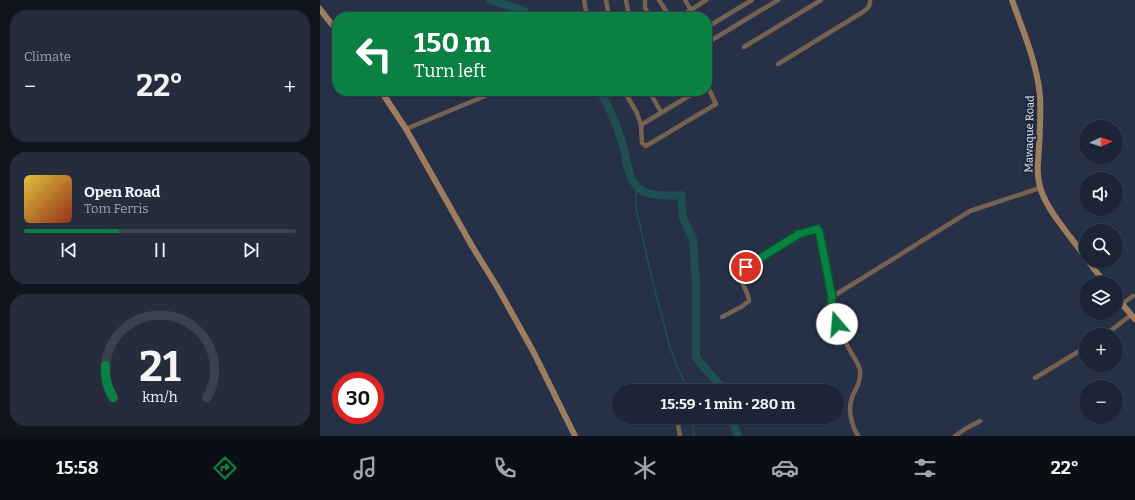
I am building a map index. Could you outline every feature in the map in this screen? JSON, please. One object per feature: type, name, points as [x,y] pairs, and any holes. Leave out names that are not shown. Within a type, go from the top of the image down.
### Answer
[{"type":"street","points":[[584,0],[586,12]]},
{"type":"street","points":[[606,0],[608,12]]},
{"type":"street","points":[[626,0],[628,12]]},
{"type":"street","points":[[645,0],[645,8],[647,12]]},
{"type":"street","points":[[659,0],[667,12]]},
{"type":"street","points":[[685,0],[691,10]]},
{"type":"street","points":[[688,12],[706,0]]},
{"type":"street","points":[[712,24],[752,0]]},
{"type":"street","points":[[712,40],[778,0]]},
{"type":"street","points":[[744,47],[821,0]]},
{"type":"street","points":[[778,64],[869,8],[870,0]]},
{"type":"street","name":"Mawaque Road","points":[[1012,0],[1033,59],[1039,90],[1040,115],[1037,170],[1040,188],[1045,200],[1054,214],[1079,248]]},
{"type":"street","points":[[320,9],[332,25]]},
{"type":"street","points":[[385,96],[406,129],[472,246],[499,290],[533,351],[575,436]]},
{"type":"street","points":[[406,129],[485,96]]},
{"type":"street","points":[[627,96],[641,125],[642,143],[646,146],[716,104],[712,96]]},
{"type":"street","points":[[652,96],[661,112]]},
{"type":"street","points":[[641,125],[688,96]]},
{"type":"street","points":[[832,297],[970,211],[1040,188]]},
{"type":"street","points":[[722,317],[741,307],[750,299],[743,286],[741,277],[746,267],[799,234],[817,229],[819,231],[832,297],[831,305],[834,316],[860,370],[859,381],[852,396],[850,412],[853,426],[858,436]]},
{"type":"street","points":[[1093,268],[1100,276]]},
{"type":"street","points":[[1123,303],[1133,296]]},
{"type":"street","points":[[1116,328],[1133,317],[1123,305]]},
{"type":"street","points":[[1035,378],[1079,351]]},
{"type":"street","points":[[955,436],[980,421]]},
{"type":"street","points":[[678,424],[680,436]]},
{"type":"waterway","points":[[490,0],[523,10],[525,12]]},
{"type":"waterway","points":[[602,96],[614,120],[623,145],[630,174],[636,186],[645,192],[666,195],[681,195],[683,218],[693,239],[696,284],[696,358],[719,384]]},
{"type":"waterway","points":[[636,186],[636,208],[653,283],[671,351],[685,384]]},
{"type":"waterway","points":[[693,424],[694,436]]},
{"type":"waterway","points":[[734,424],[738,436]]},
{"type":"route","points":[[746,267],[799,234],[817,229],[819,231],[832,297],[831,305],[837,324]]}]
